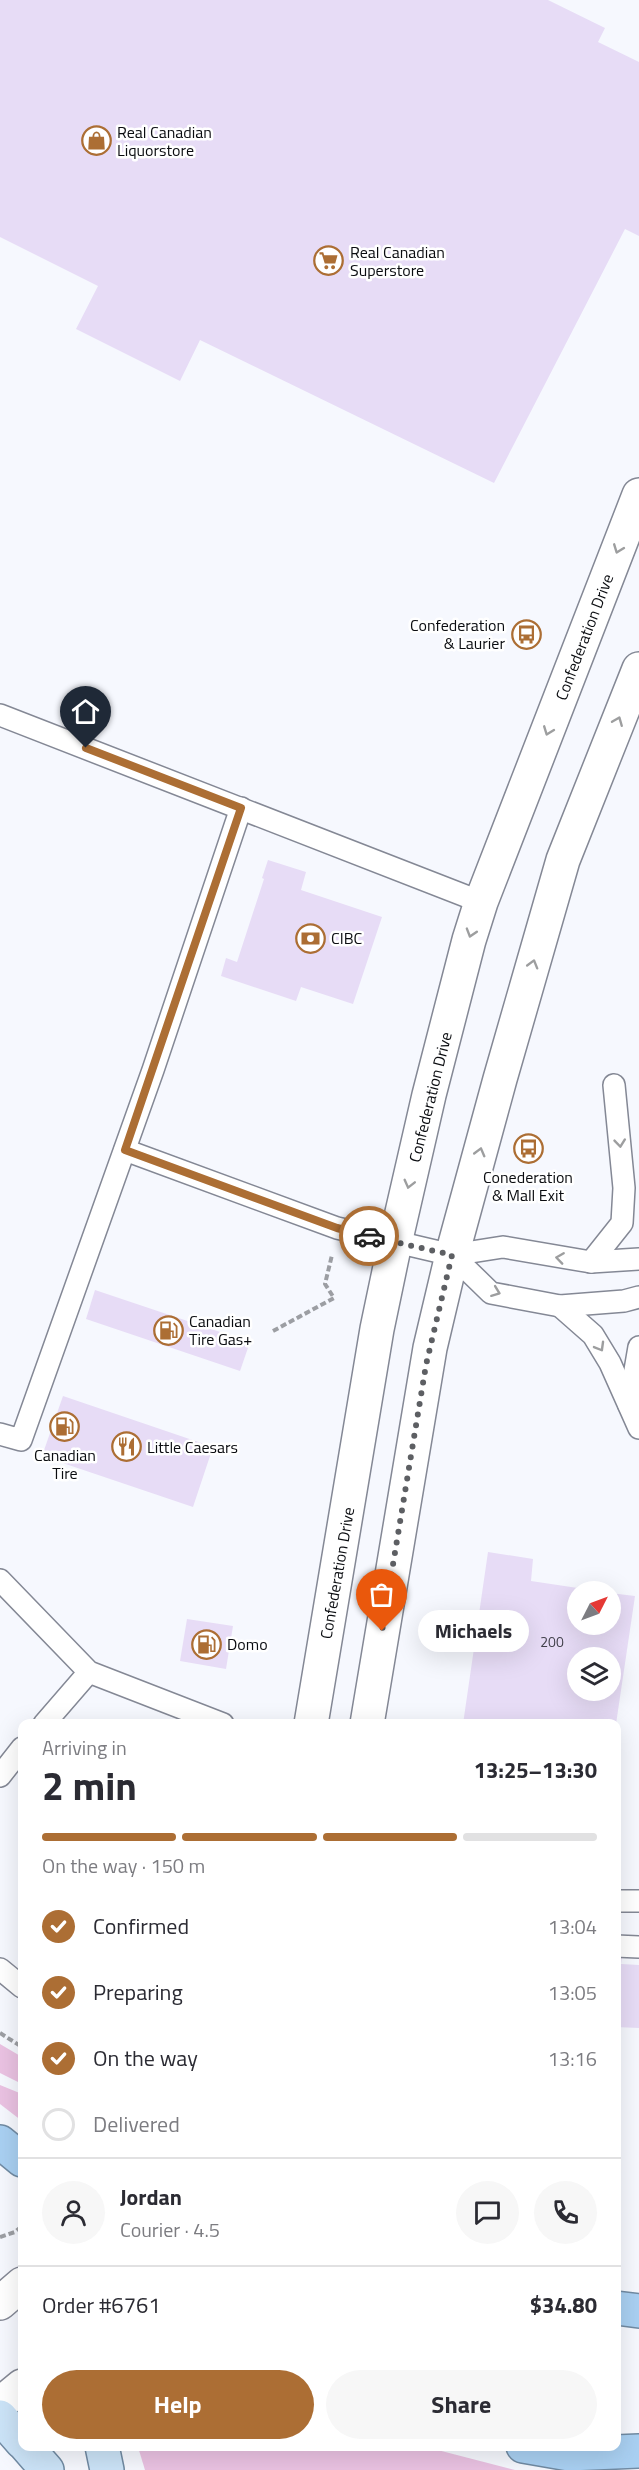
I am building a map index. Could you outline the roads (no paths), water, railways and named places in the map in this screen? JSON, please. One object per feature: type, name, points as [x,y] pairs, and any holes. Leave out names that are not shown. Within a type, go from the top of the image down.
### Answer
[{"type":"highway","points":[[0,2142],[18,2157]]},
{"type":"highway","points":[[621,2309],[639,2311]]},
{"type":"highway","points":[[552,2451],[569,2454],[639,2451]]},
{"type":"main road","name":"Confederation Drive","points":[[312,1719],[377,1329],[429,1095],[469,940],[481,902],[639,495]]},
{"type":"main road","points":[[368,1719],[428,1358],[452,1255],[563,860],[639,669]]},
{"type":"main road","points":[[0,2304],[18,2288]]},
{"type":"main road","points":[[0,2404],[18,2389]]},
{"type":"main road","points":[[0,2417],[18,2437]]},
{"type":"main road","points":[[30,2451],[46,2470]]},
{"type":"main road","points":[[103,2451],[107,2470]]},
{"type":"lane","points":[[0,715],[481,902]]},
{"type":"lane","points":[[0,1434],[21,1440],[125,1150],[241,808]]},
{"type":"lane","points":[[591,1262],[622,1223],[624,1188],[614,1085]]},
{"type":"lane","points":[[125,1150],[337,1228],[395,1243],[452,1255],[503,1247],[591,1262],[639,1259]]},
{"type":"lane","points":[[452,1255],[491,1293],[560,1306],[624,1301],[639,1297]]},
{"type":"lane","points":[[560,1306],[593,1335],[639,1428]]},
{"type":"lane","points":[[629,1406],[639,1347]]},
{"type":"lane","points":[[0,1580],[89,1672],[210,1719]]},
{"type":"lane","points":[[48,1719],[89,1672]]},
{"type":"lane","points":[[0,1776],[16,1752]]},
{"type":"lane","points":[[621,1901],[639,1901]]},
{"type":"lane","points":[[621,1946],[639,1947]]},
{"type":"lane","points":[[0,1969],[18,1985]]},
{"type":"place","name":"Real Canadian Liquorstore","points":[[96,141]]},
{"type":"place","name":"Real Canadian Superstore","points":[[329,261]]},
{"type":"place","name":"Confederation & Laurier","points":[[526,634]]},
{"type":"place","name":"CIBC","points":[[310,938]]},
{"type":"place","name":"Conederation & Mall Exit","points":[[528,1149]]},
{"type":"place","name":"Canadian Tire Gas+","points":[[168,1330]]},
{"type":"place","name":"Canadian Tire","points":[[65,1427]]},
{"type":"place","name":"Little Caesars","points":[[126,1447]]},
{"type":"place","name":"Michaels","points":[[382,1631]]},
{"type":"place","name":"Domo","points":[[206,1644]]}]
